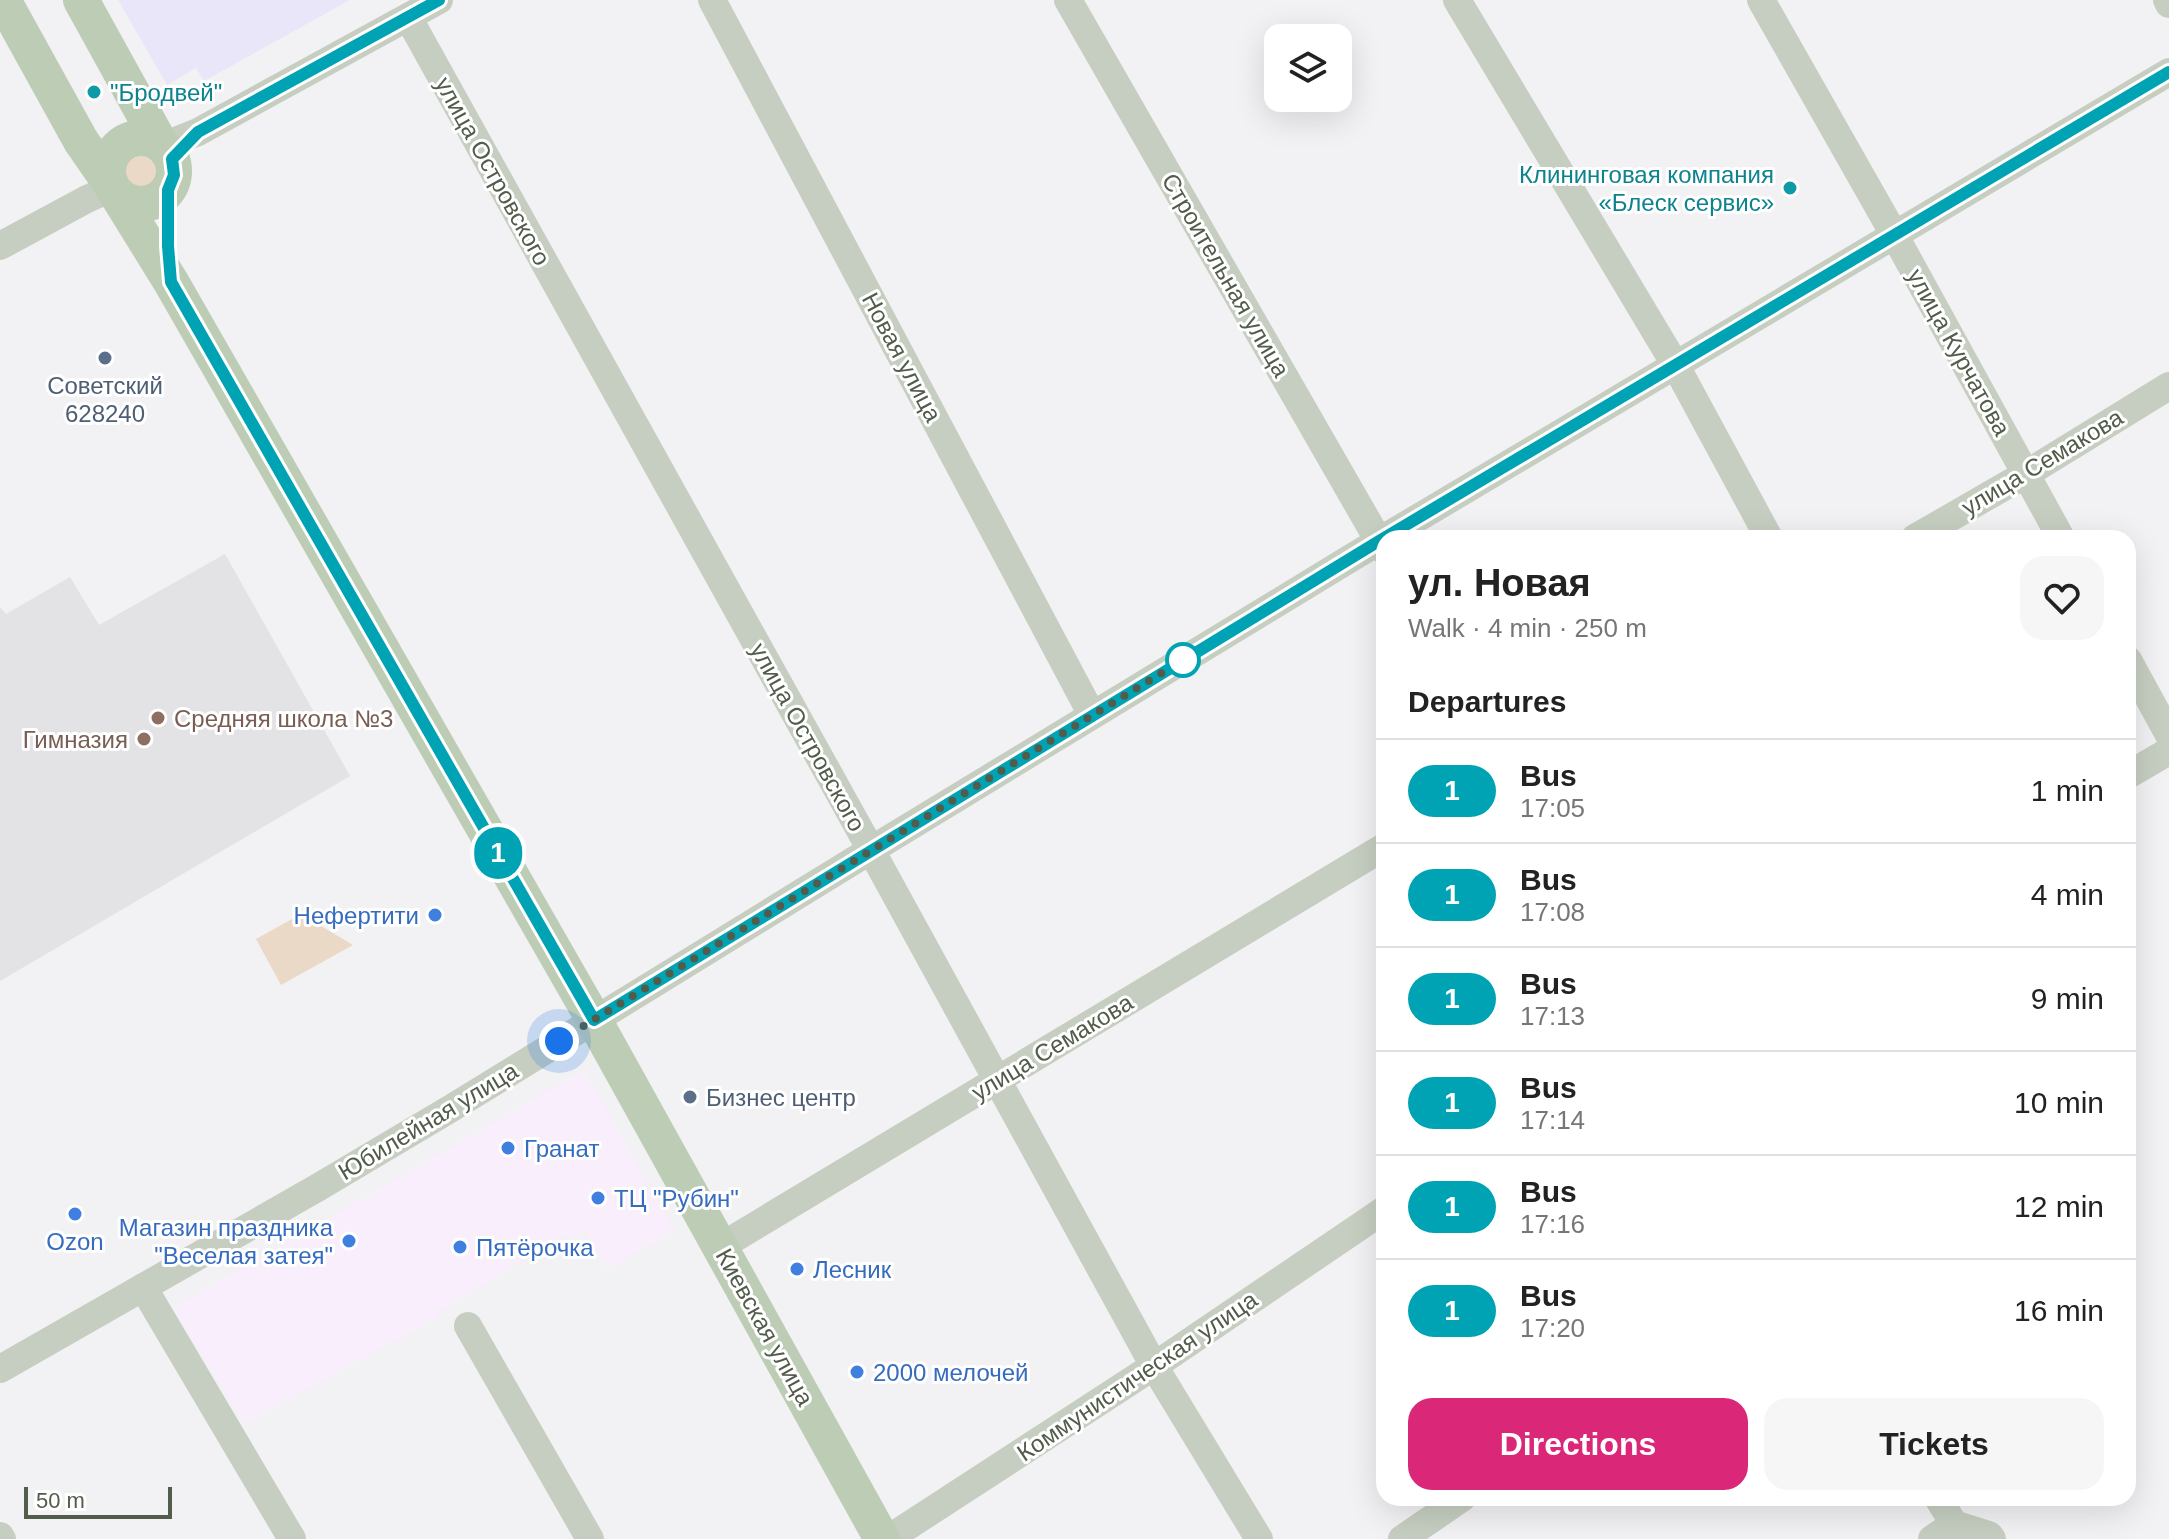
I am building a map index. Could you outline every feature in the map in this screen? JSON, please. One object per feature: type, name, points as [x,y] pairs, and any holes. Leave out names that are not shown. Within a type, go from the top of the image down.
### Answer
[{"type":"main road","name":"Киевская улица","points":[[3,0],[81,141],[171,282],[594,1020],[882,1539]]},
{"type":"main road","name":"Киевская улица","points":[[81,0],[166,160],[171,282]]},
{"type":"main road","points":[[138,138],[150,139],[166,160],[156,201],[140,205],[129,203],[113,188],[109,165],[113,153],[121,145],[138,138]]},
{"type":"street","points":[[166,160],[198,132],[439,0]]},
{"type":"street","name":"Новая улица","points":[[712,0],[1092,715]]},
{"type":"street","name":"Строительная улица","points":[[1068,0],[1376,537]]},
{"type":"street","points":[[1457,0],[1676,366],[1765,530]]},
{"type":"street","name":"улица Курчатова","points":[[1761,0],[2057,530]]},
{"type":"street","name":"улица Островского","points":[[408,17],[1154,1366],[1259,1539]]},
{"type":"street","name":"Юбилейная улица","points":[[1407,530],[2169,72]]},
{"type":"street","points":[[0,246],[113,188]]},
{"type":"street","name":"улица Семакова","points":[[1929,530],[2169,386]]},
{"type":"street","name":"Юбилейная улица","points":[[0,1369],[317,1188],[1092,715],[1376,549]]},
{"type":"street","points":[[2136,675],[2169,735]]},
{"type":"street","points":[[2136,770],[2169,751]]},
{"type":"street","name":"улица Семакова","points":[[720,1247],[1376,852]]},
{"type":"street","name":"Коммунистическая улица","points":[[888,1539],[1154,1366],[1376,1215]]},
{"type":"street","points":[[143,1287],[292,1539]]},
{"type":"street","points":[[468,1326],[590,1539]]},
{"type":"street","points":[[1402,1539],[1450,1506]]},
{"type":"street","points":[[1939,1506],[1943,1532],[1989,1535],[1992,1539]]},
{"type":"shaded area","points":[[118,0],[350,0],[204,81],[196,68],[167,85]]},
{"type":"shaded area","points":[[141,153],[154,158],[159,171],[154,184],[141,189],[128,184],[123,171],[128,158]]},
{"type":"shaded area","name":"Средняя школа №3","points":[[225,554],[350,776],[0,981],[0,607],[6,614],[70,577],[99,625]]},
{"type":"shaded area","points":[[301,914],[353,945],[281,985],[256,939]]},
{"type":"shaded area","points":[[584,1070],[675,1231],[607,1270],[586,1231],[570,1240],[567,1235],[437,1313],[439,1317],[244,1424],[173,1308]]},
{"type":"bus line","name":"1","points":[[439,0],[198,132],[172,159],[174,175],[168,190],[171,282],[594,1020],[1376,543]]},
{"type":"bus line","name":"1","points":[[1398,530],[2169,72]]},
{"type":"place","name":"\"Бродвей\"","points":[[94,92]]},
{"type":"place","name":"Клининговая компания «Блеск сервис»","points":[[1790,188]]},
{"type":"place","name":"Советский 628240","points":[[105,358]]},
{"type":"place","name":"Средняя школа №3","points":[[158,718]]},
{"type":"place","name":"Гимназия","points":[[144,739]]},
{"type":"place","name":"Нефертити","points":[[435,915]]},
{"type":"place","name":"Бизнес центр","points":[[690,1097]]},
{"type":"place","name":"Гранат","points":[[508,1148]]},
{"type":"place","name":"ТЦ \"Рубин\"","points":[[598,1198]]},
{"type":"place","name":"Ozon","points":[[75,1214]]},
{"type":"place","name":"Магазин праздника \"Веселая затея\"","points":[[349,1241]]},
{"type":"place","name":"Пятёрочка","points":[[460,1247]]},
{"type":"place","name":"Лесник","points":[[797,1269]]},
{"type":"place","name":"2000 мелочей","points":[[857,1372]]},
{"type":"route","points":[[559,1041],[1183,660]]}]
